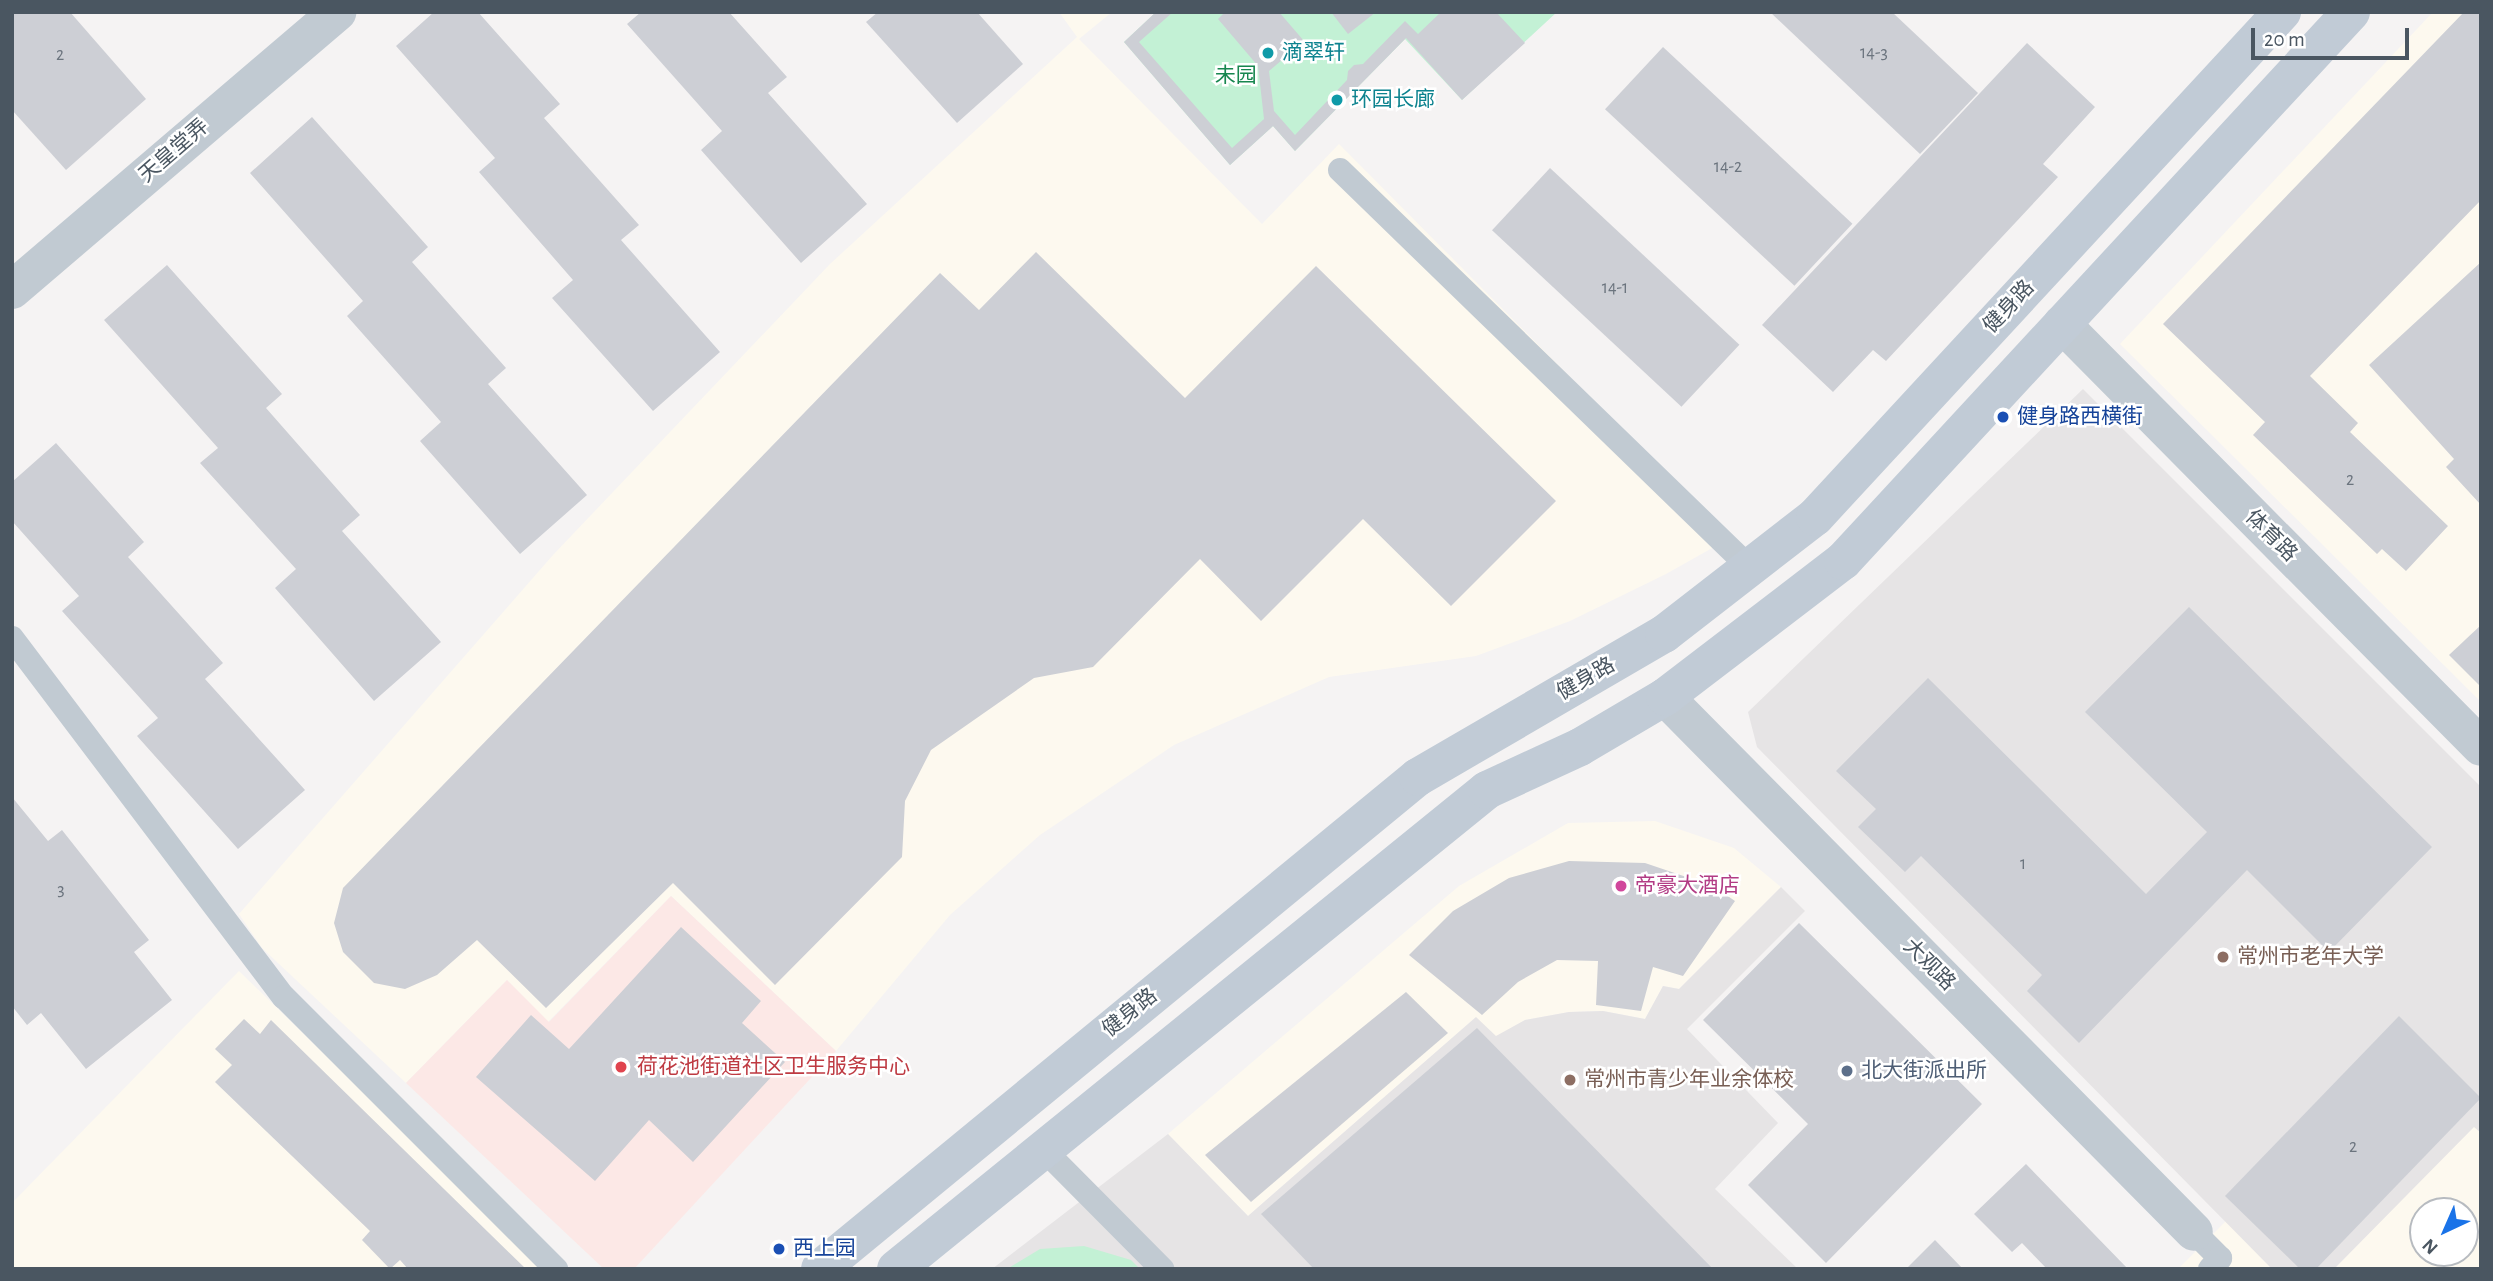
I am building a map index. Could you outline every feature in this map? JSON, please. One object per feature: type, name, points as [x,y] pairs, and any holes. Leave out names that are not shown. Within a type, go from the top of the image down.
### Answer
[{"type":"main road","name":"健身路","points":[[820,1269],[1418,778],[1664,634],[1815,517],[2282,12]]},
{"type":"main road","points":[[896,1269],[1487,790],[1580,747],[1665,697],[1843,561],[2351,12]]},
{"type":"street","name":"天皇堂弄","points":[[12,290],[337,12]]},
{"type":"street","name":"体育路","points":[[2062,324],[2481,747]]},
{"type":"street","name":"大观路","points":[[1665,697],[2194,1232]]},
{"type":"lane","points":[[1339,170],[1750,568]]},
{"type":"lane","points":[[12,638],[284,997],[556,1269]]},
{"type":"lane","points":[[1045,1150],[1162,1269]]},
{"type":"lane","points":[[2194,1232],[2220,1258],[2210,1269]]},
{"type":"shaded area","points":[[1059,12],[1112,12],[1079,39],[1262,224],[1339,144],[1730,538],[1666,574],[1570,621],[1476,656],[1329,677],[1174,745],[1040,835],[950,915],[836,1051],[671,896],[548,1022],[507,980],[406,1083],[262,948],[239,914],[553,555],[830,264],[1077,37]]},
{"type":"shaded area","points":[[2433,12],[2481,12],[2481,702],[2120,344]]},
{"type":"shaded area","name":"常州市老年大学","points":[[2083,389],[2481,787],[2481,1133],[2474,1127],[2334,1269],[2272,1269],[1757,747],[1748,712]]},
{"type":"shaded area","points":[[1655,821],[1734,848],[1781,887],[1679,989],[1663,986],[1645,1019],[1603,1011],[1569,1012],[1525,1020],[1496,1037],[1475,1018],[1248,1216],[1168,1134],[1459,886],[1568,823]]},
{"type":"shaded area","name":"常州市青少年业余体校","points":[[1781,887],[1805,911],[1687,1029],[1778,1123],[1715,1189],[1798,1269],[992,1269],[1168,1134],[1248,1216],[1476,1017],[1496,1036],[1525,1020],[1569,1012],[1603,1011],[1645,1019],[1663,986],[1679,989]]},
{"type":"shaded area","name":"荷花池街道社区卫生服务中心","points":[[671,896],[836,1051],[634,1269],[604,1269],[406,1083],[507,980],[549,1022]]},
{"type":"shaded area","points":[[239,971],[540,1269],[12,1269],[12,1203]]},
{"type":"shaded area","points":[[2474,1126],[2481,1133],[2481,1269],[2334,1269]]},
{"type":"shaded area","points":[[2226,1221],[2272,1269],[2178,1269]]},
{"type":"green space","name":"未园","points":[[1156,12],[1557,12],[1462,100],[1405,39],[1295,151],[1273,126],[1230,165],[1124,42]]},
{"type":"green space","points":[[1084,1246],[1131,1260],[1140,1269],[1007,1269],[1040,1249]]},
{"type":"building","points":[[12,12],[70,12],[146,99],[66,170],[12,110]]},
{"type":"building","points":[[434,12],[478,12],[560,104],[544,118],[639,225],[621,240],[720,352],[653,411],[552,298],[573,280],[479,172],[495,158],[396,46]]},
{"type":"building","points":[[641,12],[729,12],[787,77],[768,93],[867,204],[801,263],[701,150],[722,131],[627,24]]},
{"type":"building","points":[[878,12],[977,12],[1023,64],[957,123],[866,22]]},
{"type":"building","points":[[1156,12],[1173,12],[1139,42],[1232,148],[1264,119],[1258,66],[1218,19],[1225,12],[1279,12],[1304,41],[1269,71],[1274,111],[1295,135],[1347,80],[1348,71],[1354,65],[1363,64],[1405,21],[1418,34],[1441,12],[1496,12],[1525,43],[1462,100],[1406,38],[1295,151],[1273,126],[1230,165],[1124,42]]},
{"type":"building","points":[[1331,12],[1376,12],[1348,34]]},
{"type":"building","points":[[1770,12],[1892,12],[1978,93],[1920,154]]},
{"type":"building","points":[[2464,12],[2481,12],[2481,200],[2310,376],[2358,423],[2350,432],[2448,526],[2406,571],[2382,549],[2377,554],[2253,435],[2265,422],[2163,324]]},
{"type":"building","points":[[2027,43],[2095,107],[2043,164],[2058,177],[1886,361],[1873,350],[1833,392],[1762,325]]},
{"type":"building","points":[[1663,47],[1852,224],[1794,286],[1605,109]]},
{"type":"building","points":[[312,117],[428,247],[412,262],[506,368],[488,384],[587,495],[520,554],[420,441],[441,422],[347,316],[363,301],[250,173]]},
{"type":"building","points":[[1550,168],[1739,345],[1681,407],[1492,230]]},
{"type":"building","points":[[1036,252],[1185,398],[1316,266],[1556,501],[1451,606],[1363,519],[1261,621],[1200,559],[1093,667],[1034,678],[931,750],[905,801],[902,857],[775,985],[673,883],[546,1008],[477,940],[437,975],[405,989],[374,983],[343,952],[334,923],[343,888],[940,273],[979,310]]},
{"type":"building","points":[[2481,262],[2481,505],[2446,467],[2454,459],[2369,365]]},
{"type":"building","points":[[167,265],[282,394],[266,408],[360,515],[342,531],[441,642],[374,701],[275,588],[296,569],[200,463],[218,448],[104,320]]},
{"type":"building","points":[[56,443],[144,542],[128,557],[223,663],[205,679],[305,790],[238,849],[137,736],[158,718],[62,611],[79,596],[12,521],[12,482]]},
{"type":"building","points":[[2189,607],[2432,847],[2329,952],[2247,870],[2079,1043],[2027,991],[2042,975],[1921,856],[1905,872],[1858,827],[1876,809],[1836,771],[1928,678],[2146,894],[2207,832],[2085,712]]},
{"type":"building","points":[[2481,625],[2481,687],[2449,655]]},
{"type":"building","points":[[12,797],[48,841],[62,830],[149,940],[134,952],[172,1000],[86,1069],[41,1013],[27,1025],[12,1006]]},
{"type":"building","points":[[1569,861],[1645,863],[1713,886],[1735,901],[1683,976],[1653,967],[1641,1011],[1596,1005],[1598,961],[1557,960],[1518,982],[1482,1015],[1409,955],[1453,911],[1509,878]]},
{"type":"building","points":[[1799,923],[1982,1104],[1826,1263],[1748,1185],[1808,1124],[1703,1020]]},
{"type":"building","points":[[681,927],[761,1001],[742,1023],[785,1062],[693,1162],[649,1120],[595,1181],[476,1077],[531,1015],[569,1049]]},
{"type":"building","points":[[1406,992],[1448,1033],[1251,1202],[1205,1155]]},
{"type":"building","points":[[2399,1016],[2481,1098],[2316,1269],[2300,1269],[2225,1196]]},
{"type":"building","points":[[244,1019],[260,1034],[271,1020],[526,1269],[408,1269],[400,1260],[390,1269],[362,1240],[370,1231],[215,1082],[232,1065],[215,1049]]},
{"type":"building","points":[[1477,1028],[1713,1269],[1314,1269],[1261,1214]]},
{"type":"building","points":[[2026,1164],[2128,1269],[2047,1269],[2022,1243],[2012,1252],[1974,1214]]},
{"type":"building","points":[[1935,1240],[1963,1269],[1906,1269]]},
{"type":"place","name":"滴翠轩","points":[[1268,53]]},
{"type":"place","name":"环园长廊","points":[[1337,100]]},
{"type":"place","name":"健身路西横街","points":[[2003,417]]},
{"type":"place","name":"帝豪大酒店","points":[[1621,886]]},
{"type":"place","name":"常州市老年大学","points":[[2223,957]]},
{"type":"place","name":"荷花池街道社区卫生服务中心","points":[[621,1067]]},
{"type":"place","name":"北大街派出所","points":[[1847,1071]]},
{"type":"place","name":"常州市青少年业余体校","points":[[1570,1080]]},
{"type":"place","name":"西上园","points":[[779,1249]]}]
